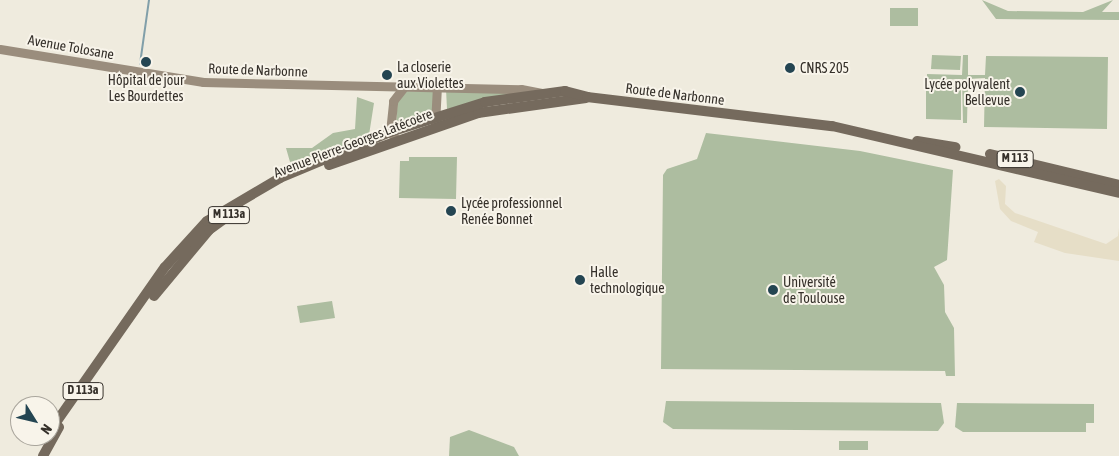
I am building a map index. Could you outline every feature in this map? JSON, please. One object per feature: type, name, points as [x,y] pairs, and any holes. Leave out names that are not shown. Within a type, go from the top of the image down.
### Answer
[{"type":"main road","name":"Avenue Tolosane","points":[[0,49],[138,72]]},
{"type":"main road","name":"Route de Narbonne","points":[[138,72],[219,83],[403,88],[437,87],[542,93],[565,91],[587,98],[832,126],[910,141],[1119,193]]},
{"type":"main road","points":[[378,87],[393,101]]},
{"type":"main road","points":[[436,120],[437,87]]},
{"type":"main road","points":[[393,136],[393,101],[403,88]]},
{"type":"main road","name":"Avenue Pierre-Georges Latécoère","points":[[60,417],[127,327],[183,259],[221,221],[275,186],[393,136],[436,120],[542,93]]},
{"type":"main road","name":"Avenue Pierre-Georges Latécoère","points":[[436,120],[517,105],[587,98]]},
{"type":"main road","name":"Route de Narbonne","points":[[910,141],[932,141],[1119,185]]},
{"type":"main road","name":"Avenue Pierre-Georges Latécoère","points":[[43,456],[60,425],[127,327]]},
{"type":"green space","points":[[982,0],[1008,11],[1083,12],[1113,0],[1102,12],[1119,12],[1119,20],[996,19]]},
{"type":"green space","points":[[890,8],[918,8],[918,26],[890,26]]},
{"type":"green space","points":[[932,55],[961,56],[960,70],[931,69]]},
{"type":"green space","points":[[963,55],[968,55],[968,75],[985,75],[986,56],[1108,57],[1107,129],[984,127],[985,78],[968,79],[967,123],[963,123],[962,79],[927,80],[927,74],[962,75]]},
{"type":"green space","points":[[926,84],[961,84],[961,120],[926,119]]},
{"type":"green space","points":[[446,89],[523,93],[447,109]]},
{"type":"green space","points":[[404,91],[434,92],[433,113],[396,126],[398,95]]},
{"type":"green space","points":[[357,97],[374,103],[369,135],[332,152],[290,162],[286,148],[312,148],[333,133],[355,129]]},
{"type":"green space","points":[[706,133],[860,151],[953,170],[947,260],[934,267],[944,285],[945,312],[954,328],[955,376],[946,376],[945,371],[661,369],[663,175],[667,169],[697,159]]},
{"type":"green space","points":[[409,157],[457,157],[456,199],[399,198],[400,161],[409,161]]},
{"type":"green space","points":[[332,301],[335,318],[300,323],[297,306]]},
{"type":"green space","points":[[666,401],[941,403],[944,423],[938,431],[673,429],[663,422]]},
{"type":"green space","points":[[957,403],[1094,404],[1094,423],[1086,423],[1086,432],[963,432],[955,427]]},
{"type":"green space","points":[[469,430],[514,447],[519,456],[449,456],[450,437]]},
{"type":"green space","points":[[839,441],[868,441],[868,450],[839,450]]},
{"type":"shaded area","points":[[999,179],[1006,186],[1005,204],[1015,213],[1106,244],[1118,236],[1119,228],[1119,261],[1065,253],[1034,242],[1038,232],[1011,221],[1000,209],[995,181]]},
{"type":"waterway","points":[[140,64],[149,0]]},
{"type":"place","name":"Hôpital de jour Les Bourdettes","points":[[146,62]]},
{"type":"place","name":"CNRS 205","points":[[790,68]]},
{"type":"place","name":"La closerie aux Violettes","points":[[387,75]]},
{"type":"place","name":"Lycée polyvalent Bellevue","points":[[1020,92]]},
{"type":"place","name":"Lycée professionnel Renée Bonnet","points":[[451,211]]},
{"type":"place","name":"Halle technologique","points":[[580,280]]},
{"type":"place","name":"Université de Toulouse","points":[[773,290]]}]
